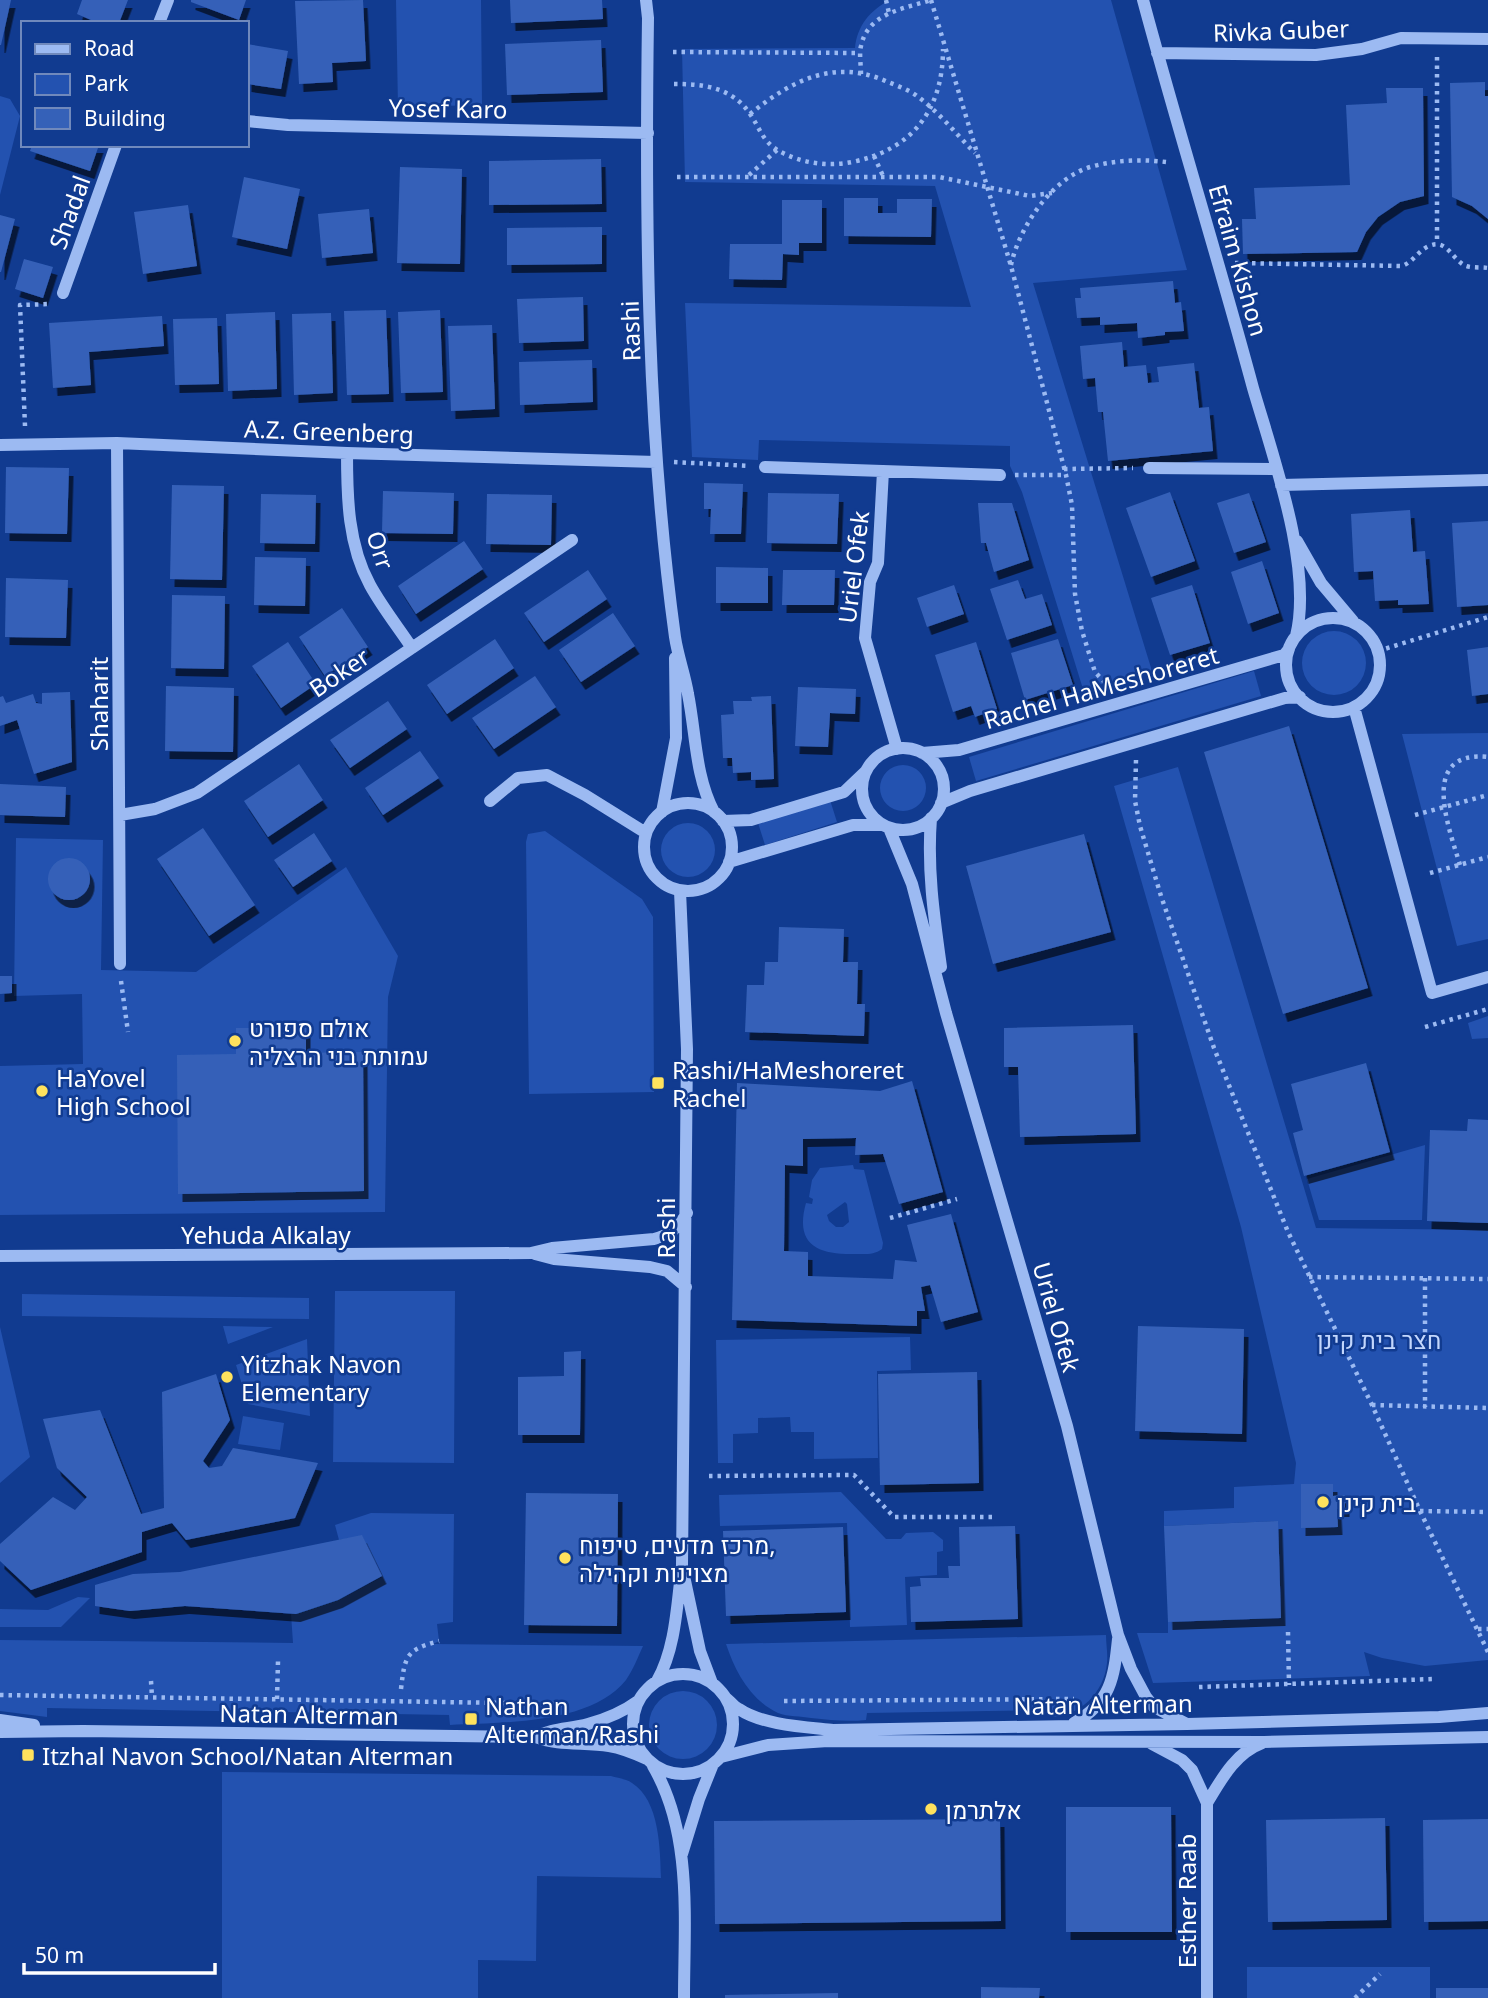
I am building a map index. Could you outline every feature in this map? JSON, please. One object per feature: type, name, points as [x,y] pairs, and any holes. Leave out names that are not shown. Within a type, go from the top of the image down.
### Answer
[{"type":"street","points":[[160,21],[168,0]]},
{"type":"street","name":"Rashi","points":[[646,0],[647,211],[656,461],[675,640],[676,738],[662,812]]},
{"type":"street","name":"Rashi","points":[[648,18],[653,0]]},
{"type":"street","name":"Efraim Kishon","points":[[1143,0],[1281,485],[1292,532],[1300,599],[1300,621],[1296,636]]},
{"type":"street","name":"Rivka Guber","points":[[1157,53],[1316,55],[1362,49],[1401,38],[1488,38]]},
{"type":"street","name":"Yosef Karo","points":[[248,121],[288,125],[648,133]]},
{"type":"street","name":"Shadal","points":[[63,293],[115,147]]},
{"type":"street","name":"A.Z. Greenberg","points":[[0,445],[117,443],[347,453],[656,461]]},
{"type":"street","name":"Shaharit","points":[[117,443],[120,964]]},
{"type":"street","name":"Orr","points":[[347,453],[347,502],[355,547],[369,584],[412,648]]},
{"type":"street","points":[[765,467],[1000,475]]},
{"type":"street","points":[[1149,468],[1276,469]]},
{"type":"street","name":"Uriel Ofek","points":[[883,471],[878,563],[870,582],[865,638],[897,749]]},
{"type":"street","points":[[1281,485],[1488,480]]},
{"type":"street","name":"Efraim Kishon","points":[[1292,532],[1321,583],[1355,623]]},
{"type":"street","name":"Boker","points":[[120,815],[155,809],[197,793],[572,540]]},
{"type":"street","points":[[1342,618],[1355,623],[1367,632],[1378,651],[1380,666],[1375,687],[1354,707],[1325,711],[1311,706],[1291,686],[1287,671],[1289,649],[1306,626],[1319,620],[1342,618]]},
{"type":"street","name":"Rashi","points":[[675,640],[688,694],[701,778],[719,817]]},
{"type":"street","name":"Rachel HaMeshoreret","points":[[922,753],[958,750],[1284,655],[1289,649]]},
{"type":"street","points":[[941,803],[970,791],[1136,741],[1285,698],[1300,697]]},
{"type":"street","points":[[1354,707],[1432,993],[1488,977]]},
{"type":"street","points":[[719,817],[731,841],[729,862],[718,879],[708,887],[694,891],[680,891],[661,882],[648,867],[644,846],[646,833],[662,812],[675,806],[702,806],[719,817],[751,820],[844,792],[879,756],[897,749],[922,753],[932,761],[942,777],[941,803],[931,818],[921,826],[908,830],[853,825],[729,862]]},
{"type":"street","points":[[867,769],[862,782],[864,801],[869,813],[886,826]]},
{"type":"street","points":[[490,801],[518,778],[547,775],[646,833]]},
{"type":"street","name":"Uriel Ofek","points":[[931,818],[929,879],[946,1013]]},
{"type":"street","name":"Uriel Ofek","points":[[886,826],[912,884],[946,1013],[1067,1426],[1118,1635],[1131,1670],[1146,1697],[1154,1707],[1187,1724]]},
{"type":"street","name":"Rashi","points":[[657,1681],[675,1619],[682,1565],[687,1049],[680,891]]},
{"type":"street","name":"Yehuda Alkalay","points":[[0,1256],[531,1253],[552,1248],[668,1236],[681,1224],[687,1213]]},
{"type":"street","name":"Yehuda Alkalay","points":[[531,1253],[554,1259],[650,1267],[667,1271],[686,1287]]},
{"type":"street","name":"Rashi","points":[[682,1565],[700,1651],[713,1684]]},
{"type":"street","name":"Uriel Ofek","points":[[1072,1725],[1090,1714],[1107,1693],[1115,1669],[1118,1635]]},
{"type":"street","points":[[682,1854],[699,1799],[733,1734],[732,1709],[726,1698],[713,1684],[695,1675],[682,1674],[669,1675],[657,1681],[638,1701],[632,1725],[639,1749],[662,1782],[682,1854],[684,1998]]},
{"type":"street","name":"Natan Alterman","points":[[726,1698],[739,1710],[755,1716],[832,1730],[1187,1724],[1439,1717],[1488,1713]]},
{"type":"street","name":"Natan Alterman","points":[[535,1737],[548,1730],[596,1721],[625,1711],[638,1701]]},
{"type":"street","name":"Natan Alterman","points":[[0,1720],[83,1731]]},
{"type":"street","name":"Natan Alterman","points":[[0,1732],[535,1737],[550,1743],[608,1746],[649,1761]]},
{"type":"street","name":"Natan Alterman","points":[[717,1761],[768,1745],[794,1742],[1264,1742],[1488,1737]]},
{"type":"street","name":"Esther Raab","points":[[1148,1742],[1182,1760],[1192,1770],[1207,1803],[1207,1998]]},
{"type":"street","name":"Esther Raab","points":[[1207,1803],[1228,1769],[1252,1747],[1264,1742]]},
{"type":"street","points":[[649,1761],[666,1772],[682,1775],[699,1772],[717,1761]]},
{"type":"path","points":[[886,0],[889,13]]},
{"type":"path","points":[[861,74],[860,47],[868,27],[889,13],[931,0],[1011,266],[1065,472],[1072,505],[1075,594],[1082,631],[1095,672],[1122,703]]},
{"type":"path","points":[[1437,38],[1437,244]]},
{"type":"path","points":[[674,84],[700,84],[718,88],[738,100],[750,114],[759,134],[776,149],[797,159],[820,164],[844,164],[888,151],[905,140],[931,107],[942,78],[943,41]]},
{"type":"path","points":[[673,52],[860,53]]},
{"type":"path","points":[[750,114],[783,89],[804,79],[823,73],[853,72],[880,78],[906,90],[931,107],[976,154]]},
{"type":"path","points":[[748,176],[776,149]]},
{"type":"path","points":[[874,156],[883,176]]},
{"type":"path","points":[[1011,266],[1016,245],[1037,208],[1063,182],[1088,168],[1142,159],[1166,162]]},
{"type":"path","points":[[677,177],[939,177],[1030,196],[1052,193]]},
{"type":"path","points":[[1219,263],[1402,266],[1411,262],[1429,246],[1437,244],[1446,247],[1462,264],[1488,268]]},
{"type":"path","points":[[25,444],[20,304],[58,304],[63,293]]},
{"type":"path","points":[[656,461],[765,467]]},
{"type":"path","points":[[1000,475],[1149,468]]},
{"type":"path","points":[[1378,651],[1488,617]]},
{"type":"path","points":[[1136,741],[1135,801],[1140,825],[1161,896],[1214,1048],[1288,1233],[1488,1652]]},
{"type":"path","points":[[1460,865],[1443,807],[1442,792],[1451,767],[1463,759],[1488,757]]},
{"type":"path","points":[[1415,815],[1488,795]]},
{"type":"path","points":[[1430,873],[1488,857]]},
{"type":"path","points":[[120,964],[128,1032]]},
{"type":"path","points":[[1425,1027],[1488,1009]]},
{"type":"path","points":[[890,1218],[957,1199]]},
{"type":"path","points":[[1309,1277],[1488,1279]]},
{"type":"path","points":[[1425,1279],[1425,1407]]},
{"type":"path","points":[[1372,1405],[1488,1408]]},
{"type":"path","points":[[709,1476],[854,1475],[894,1517],[992,1517]]},
{"type":"path","points":[[1420,1511],[1488,1512]]},
{"type":"path","points":[[1478,1629],[1488,1629]]},
{"type":"path","points":[[1288,1632],[1289,1685]]},
{"type":"path","points":[[401,1689],[404,1666],[409,1654],[414,1649],[439,1641]]},
{"type":"path","points":[[277,1699],[278,1661]]},
{"type":"path","points":[[1199,1687],[1434,1679]]},
{"type":"path","points":[[151,1681],[152,1698]]},
{"type":"path","points":[[0,1695],[568,1704]]},
{"type":"path","points":[[785,1701],[1077,1699]]},
{"type":"path","points":[[1355,1998],[1380,1974]]},
{"type":"green space","points":[[396,0],[481,0],[482,105],[398,107]]},
{"type":"green space","points":[[890,0],[1111,0],[1187,270],[1033,283],[1152,671],[1083,689],[1022,492],[1010,466],[1010,446],[759,440],[758,460],[692,457],[685,303],[971,307],[935,186],[685,182],[682,49],[855,48],[858,33],[866,20]]},
{"type":"green space","points":[[0,96],[10,99],[20,116],[0,195]]},
{"type":"green space","points":[[1334,631],[1357,640],[1366,663],[1357,686],[1334,695],[1311,686],[1302,663],[1311,640]]},
{"type":"green space","points":[[1254,671],[1261,696],[976,781],[969,757]]},
{"type":"green space","points":[[1488,733],[1488,939],[1457,946],[1402,734]]},
{"type":"green space","points":[[903,765],[920,771],[926,788],[920,805],[903,811],[886,805],[880,788],[886,771]]},
{"type":"green space","name":"חצר בית קינן","points":[[1178,767],[1316,1228],[1488,1230],[1488,1660],[1425,1666],[1364,1652],[1370,1676],[1153,1683],[1137,1633],[1168,1633],[1168,1622],[1281,1618],[1277,1521],[1164,1526],[1164,1511],[1234,1508],[1234,1487],[1294,1484],[1296,1463],[1241,1227],[1114,786]]},
{"type":"green space","points":[[830,800],[837,822],[765,845],[758,823]]},
{"type":"green space","points":[[688,823],[707,831],[715,850],[707,869],[688,877],[669,869],[661,850],[669,831]]},
{"type":"green space","points":[[545,831],[642,899],[653,917],[654,1092],[529,1094],[526,842],[528,834]]},
{"type":"green space","name":"אולם ספורט עמותת בני הרצליה","points":[[16,838],[103,840],[101,970],[196,972],[346,867],[398,956],[388,997],[385,1212],[0,1215],[0,1066],[83,1064],[82,994],[14,996]]},
{"type":"green space","points":[[1488,1016],[1488,1038],[1472,1039],[1468,1023]]},
{"type":"green space","points":[[1425,1145],[1422,1220],[1319,1220],[1307,1179]]},
{"type":"green space","points":[[853,1165],[854,1169],[864,1170],[883,1243],[882,1249],[867,1254],[843,1254],[821,1250],[807,1238],[803,1218],[806,1203],[812,1204],[813,1199],[809,1197],[812,1180],[820,1168]],"holes":[[[845,1202],[849,1222],[843,1227],[836,1227],[827,1215]]]},
{"type":"green space","points":[[335,1291],[455,1291],[454,1463],[333,1462]]},
{"type":"green space","points":[[22,1294],[309,1298],[309,1319],[22,1316]]},
{"type":"green space","points":[[223,1326],[272,1327],[273,1327],[228,1344]]},
{"type":"green space","points":[[0,1327],[30,1457],[0,1483]]},
{"type":"green space","points":[[910,1337],[911,1370],[877,1371],[878,1458],[814,1459],[814,1432],[791,1432],[790,1417],[758,1418],[758,1433],[733,1434],[733,1463],[718,1463],[716,1340]]},
{"type":"green space","points":[[307,1339],[310,1416],[248,1404],[236,1365]]},
{"type":"green space","points":[[243,1416],[284,1423],[280,1450],[238,1444]]},
{"type":"green space","points":[[841,1492],[886,1539],[901,1539],[906,1533],[933,1532],[943,1540],[943,1551],[937,1552],[937,1575],[905,1577],[907,1625],[850,1627],[847,1523],[720,1526],[719,1495]]},
{"type":"green space","points":[[371,1513],[454,1514],[453,1622],[437,1624],[439,1641],[433,1644],[643,1646],[629,1676],[610,1695],[591,1706],[544,1718],[494,1723],[450,1725],[449,1715],[47,1708],[47,1717],[0,1711],[0,1640],[293,1643],[291,1614],[338,1600],[382,1577],[362,1536],[339,1540],[335,1525]]},
{"type":"green space","points":[[78,1597],[90,1598],[61,1627],[0,1627],[0,1609],[48,1610]]},
{"type":"green space","points":[[1106,1635],[1107,1663],[1096,1693],[1072,1712],[1051,1717],[1047,1710],[867,1713],[866,1720],[852,1721],[790,1716],[778,1713],[759,1701],[739,1674],[726,1644]]},
{"type":"green space","points":[[683,1691],[696,1693],[707,1701],[715,1712],[715,1738],[707,1749],[696,1757],[683,1759],[670,1757],[659,1749],[651,1738],[649,1725],[651,1712],[659,1701],[670,1693]]},
{"type":"green space","points":[[222,1772],[611,1776],[632,1783],[648,1801],[657,1826],[661,1878],[537,1876],[536,1961],[478,1960],[478,1998],[222,1998]]},
{"type":"green space","points":[[1247,1967],[1430,1967],[1430,1998],[1247,1998]]},
{"type":"building","points":[[0,0],[11,0],[1,45],[0,45]]},
{"type":"building","points":[[82,0],[128,0],[120,21],[93,21],[77,14]]},
{"type":"building","points":[[191,0],[246,0],[239,20]]},
{"type":"building","points":[[363,0],[366,61],[332,63],[333,82],[299,84],[295,1]]},
{"type":"building","points":[[510,0],[602,0],[603,19],[511,23]]},
{"type":"building","points":[[601,40],[603,92],[507,95],[505,44]]},
{"type":"building","points":[[248,44],[288,51],[281,89],[248,84]]},
{"type":"building","points":[[1485,82],[1485,96],[1488,96],[1488,219],[1472,206],[1452,197],[1450,83]]},
{"type":"building","points":[[1386,88],[1423,88],[1424,196],[1400,202],[1378,217],[1366,232],[1357,252],[1243,254],[1242,219],[1256,219],[1254,188],[1350,185],[1346,105],[1387,103]]},
{"type":"building","points":[[31,147],[98,147],[90,171],[30,151]]},
{"type":"building","points":[[601,159],[602,204],[489,205],[489,161]]},
{"type":"building","points":[[400,167],[462,169],[460,264],[397,263]]},
{"type":"building","points":[[244,177],[300,189],[287,249],[232,237]]},
{"type":"building","points":[[844,198],[878,198],[878,213],[897,213],[897,199],[932,199],[931,237],[844,236]]},
{"type":"building","points":[[782,200],[822,200],[822,243],[799,243],[799,255],[783,254],[782,280],[729,279],[730,244],[782,244]]},
{"type":"building","points":[[188,205],[197,266],[143,274],[134,212]]},
{"type":"building","points":[[369,209],[373,253],[322,258],[318,214]]},
{"type":"building","points":[[0,215],[15,219],[1,272],[0,272]]},
{"type":"building","points":[[602,227],[602,264],[507,265],[507,228]]},
{"type":"building","points":[[24,259],[53,267],[43,298],[15,289]]},
{"type":"building","points":[[1173,281],[1175,303],[1181,302],[1184,331],[1138,338],[1137,323],[1100,325],[1100,317],[1077,318],[1075,298],[1081,298],[1080,288]]},
{"type":"building","points":[[583,297],[584,341],[519,343],[517,299]]},
{"type":"building","points":[[386,310],[389,394],[347,395],[344,311]]},
{"type":"building","points":[[440,310],[443,392],[401,393],[398,312]]},
{"type":"building","points":[[275,312],[277,389],[228,391],[226,314]]},
{"type":"building","points":[[331,313],[333,393],[294,395],[292,314]]},
{"type":"building","points":[[162,316],[164,346],[89,352],[91,385],[53,388],[49,323]]},
{"type":"building","points":[[217,318],[219,384],[175,385],[173,319]]},
{"type":"building","points":[[492,325],[495,409],[451,411],[448,326]]},
{"type":"building","points":[[1122,342],[1124,367],[1146,365],[1148,383],[1159,382],[1157,367],[1194,363],[1199,408],[1209,407],[1213,451],[1108,461],[1103,412],[1098,412],[1095,378],[1083,379],[1080,346]]},
{"type":"building","points":[[592,360],[593,402],[520,405],[519,362]]},
{"type":"building","points":[[6,467],[69,468],[67,534],[5,533]]},
{"type":"building","points":[[704,483],[743,484],[741,534],[710,534],[711,509],[704,509]]},
{"type":"building","points":[[172,485],[224,486],[222,580],[170,579]]},
{"type":"building","points":[[383,491],[454,493],[453,534],[382,533]]},
{"type":"building","points":[[1170,492],[1195,561],[1151,577],[1126,508]]},
{"type":"building","points":[[768,493],[839,494],[837,544],[767,543]]},
{"type":"building","points":[[1249,493],[1266,542],[1234,553],[1217,503]]},
{"type":"building","points":[[261,494],[316,495],[315,544],[260,543]]},
{"type":"building","points":[[487,494],[552,495],[551,545],[486,544]]},
{"type":"building","points":[[978,503],[1012,503],[1029,560],[994,572],[986,543],[981,543]]},
{"type":"building","points":[[1410,510],[1413,552],[1425,551],[1429,604],[1398,605],[1398,600],[1375,601],[1373,571],[1354,572],[1351,514]]},
{"type":"building","points":[[1488,521],[1488,605],[1457,607],[1452,523]]},
{"type":"building","points":[[464,541],[483,569],[416,614],[398,586]]},
{"type":"building","points":[[255,557],[306,558],[305,606],[254,605]]},
{"type":"building","points":[[1262,561],[1279,613],[1248,624],[1231,572]]},
{"type":"building","points":[[716,567],[768,568],[768,603],[716,603]]},
{"type":"building","points":[[588,570],[607,599],[544,642],[524,613]]},
{"type":"building","points":[[783,570],[835,570],[834,605],[782,605]]},
{"type":"building","points":[[6,578],[68,580],[66,638],[5,637]]},
{"type":"building","points":[[1018,580],[1025,599],[1042,594],[1052,625],[1007,640],[990,589]]},
{"type":"building","points":[[954,585],[964,614],[927,627],[917,598]]},
{"type":"building","points":[[1192,585],[1210,643],[1170,655],[1151,598]]},
{"type":"building","points":[[172,595],[225,596],[224,669],[171,668]]},
{"type":"building","points":[[342,608],[368,647],[325,676],[299,637]]},
{"type":"building","points":[[613,613],[635,646],[581,682],[559,650]]},
{"type":"building","points":[[495,639],[514,668],[447,714],[427,685]]},
{"type":"building","points":[[1058,639],[1073,685],[1025,700],[1011,653]]},
{"type":"building","points":[[288,642],[316,684],[281,708],[252,666]]},
{"type":"building","points":[[976,642],[997,709],[975,717],[971,706],[953,712],[935,655]]},
{"type":"building","points":[[1488,647],[1488,694],[1472,696],[1467,650]]},
{"type":"building","points":[[535,676],[556,707],[494,749],[472,718]]},
{"type":"building","points":[[166,686],[234,688],[233,752],[165,751]]},
{"type":"building","points":[[798,687],[856,689],[855,714],[830,713],[828,747],[795,746]]},
{"type":"building","points":[[70,692],[72,762],[34,774],[17,720],[0,726],[0,697],[3,696],[6,703],[33,694],[36,703],[42,704],[42,693]]},
{"type":"building","points":[[771,696],[774,779],[751,780],[751,772],[733,773],[732,758],[723,758],[721,715],[734,714],[733,701],[752,701],[751,697]]},
{"type":"building","points":[[388,701],[407,729],[350,768],[330,740]]},
{"type":"building","points":[[1289,726],[1368,988],[1283,1014],[1204,752]]},
{"type":"building","points":[[420,751],[439,778],[383,815],[365,788]]},
{"type":"building","points":[[299,764],[323,800],[268,837],[244,801]]},
{"type":"building","points":[[0,784],[66,787],[65,817],[0,815]]},
{"type":"building","points":[[203,828],[255,905],[209,936],[157,859]]},
{"type":"building","points":[[314,833],[332,861],[293,887],[274,860]]},
{"type":"building","points":[[1084,834],[1111,932],[993,964],[966,866]]},
{"type":"building","points":[[69,858],[84,864],[90,879],[84,894],[69,900],[54,894],[48,879],[54,864]]},
{"type":"building","points":[[779,927],[844,929],[843,962],[858,962],[857,1004],[865,1004],[864,1036],[745,1032],[747,985],[764,985],[765,962],[778,962]]},
{"type":"building","points":[[0,976],[12,976],[12,993],[0,994]]},
{"type":"building","points":[[1133,1025],[1136,1134],[1020,1137],[1018,1067],[1004,1067],[1004,1028]]},
{"type":"building","points":[[236,1028],[306,1028],[306,1053],[363,1052],[364,1191],[178,1194],[177,1055],[236,1054]]},
{"type":"building","points":[[1366,1063],[1390,1152],[1304,1176],[1293,1133],[1303,1130],[1291,1084]]},
{"type":"building","points":[[912,1081],[943,1192],[899,1204],[883,1154],[855,1155],[856,1138],[803,1139],[803,1166],[785,1165],[784,1251],[808,1252],[808,1276],[893,1279],[895,1260],[917,1262],[907,1225],[951,1214],[978,1312],[941,1322],[930,1285],[921,1287],[925,1311],[917,1311],[917,1326],[732,1320],[737,1083],[880,1091]]},
{"type":"building","points":[[1468,1119],[1488,1120],[1488,1223],[1427,1221],[1430,1130],[1467,1131]]},
{"type":"building","points":[[1138,1326],[1244,1329],[1242,1434],[1135,1431]]},
{"type":"building","points":[[581,1351],[580,1435],[518,1435],[518,1377],[564,1376],[564,1352]]},
{"type":"building","points":[[977,1372],[979,1483],[880,1485],[878,1374]]},
{"type":"building","points":[[216,1374],[230,1420],[203,1461],[209,1468],[222,1466],[233,1448],[318,1463],[295,1518],[186,1540],[172,1523],[142,1532],[142,1552],[31,1590],[0,1561],[0,1544],[53,1497],[75,1510],[87,1497],[57,1468],[43,1419],[100,1410],[141,1514],[164,1508],[162,1392]]},
{"type":"building","name":"בית קינן","points":[[1301,1484],[1333,1484],[1333,1496],[1345,1495],[1345,1509],[1337,1509],[1338,1527],[1301,1528]]},
{"type":"building","points":[[526,1493],[618,1494],[617,1626],[524,1625]]},
{"type":"building","points":[[1278,1521],[1281,1618],[1168,1622],[1164,1526]]},
{"type":"building","points":[[1015,1526],[1018,1619],[911,1622],[910,1587],[921,1586],[920,1578],[949,1578],[948,1566],[960,1566],[959,1527]]},
{"type":"building","points":[[843,1527],[846,1612],[726,1616],[723,1531]]},
{"type":"building","points":[[362,1535],[382,1576],[338,1600],[296,1614],[185,1606],[130,1611],[95,1606],[95,1585],[133,1574],[180,1572]]},
{"type":"building","points":[[1066,1807],[1171,1807],[1172,1932],[1066,1932]]},
{"type":"building","points":[[1385,1818],[1387,1920],[1268,1922],[1266,1820]]},
{"type":"building","points":[[1000,1819],[1001,1921],[715,1924],[714,1821]]},
{"type":"building","points":[[1488,1819],[1488,1921],[1424,1922],[1423,1820]]},
{"type":"building","points":[[981,1987],[1040,1988],[1039,1998],[981,1998]]},
{"type":"building","points":[[1436,1988],[1488,1988],[1488,1998],[1436,1998]]},
{"type":"building","points":[[838,1993],[838,1998],[725,1998],[725,1995]]},
{"type":"place","name":"אולם ספורט עמותת בני הרצליה","points":[[235,1041]]},
{"type":"place","name":"Rashi/HaMeshoreret Rachel","points":[[658,1083]]},
{"type":"place","name":"HaYovel High School","points":[[42,1091]]},
{"type":"place","name":"Yitzhak Navon Elementary","points":[[227,1377]]},
{"type":"place","name":"בית קינן","points":[[1323,1502]]},
{"type":"place","name":"מרכז מדעים, טיפוח, מצוינות וקהילה","points":[[565,1558]]},
{"type":"place","name":"Nathan Alterman/Rashi","points":[[471,1719]]},
{"type":"place","name":"Itzhal Navon School/Natan Alterman","points":[[28,1755]]},
{"type":"place","name":"אלתרמן","points":[[931,1809]]}]
